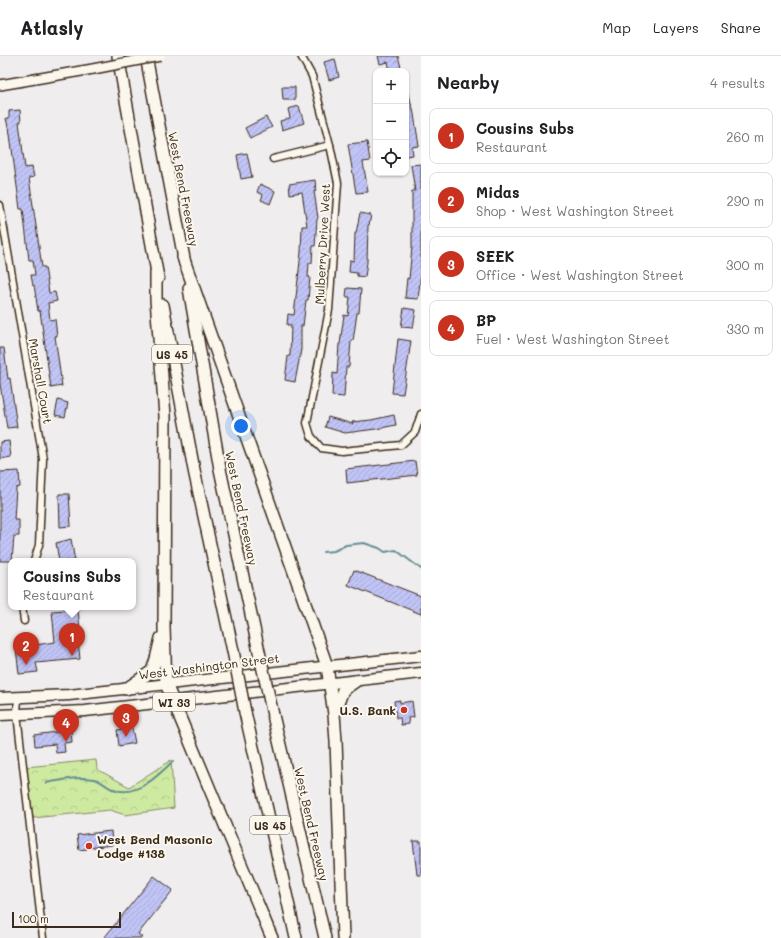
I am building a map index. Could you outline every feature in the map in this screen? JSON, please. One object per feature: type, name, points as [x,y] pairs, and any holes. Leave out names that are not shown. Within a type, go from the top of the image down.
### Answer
[{"type":"highway","name":"US 45","points":[[118,56],[156,272],[194,470],[245,712],[296,938]]},
{"type":"highway","name":"West Bend Freeway","points":[[146,56],[184,257],[220,469],[273,715],[325,938]]},
{"type":"highway","points":[[184,257],[327,666],[334,714],[343,938]]},
{"type":"highway","points":[[156,272],[156,299],[165,416],[164,628],[166,684],[272,938]]},
{"type":"highway","points":[[126,689],[152,671],[164,628]]},
{"type":"highway","points":[[334,714],[343,690],[356,681]]},
{"type":"main road","name":"West Washington Street","points":[[0,698],[69,695],[421,656]]},
{"type":"main road","name":"WI 33","points":[[0,715],[84,711],[421,674]]},
{"type":"street","points":[[0,85],[160,56]]},
{"type":"street","name":"Mulberry Drive West","points":[[301,56],[312,76],[338,183],[329,310],[307,423],[310,436],[321,448],[342,451],[401,445],[415,432],[421,414]]},
{"type":"street","points":[[273,159],[330,145]]},
{"type":"street","name":"Marshall Court","points":[[0,205],[43,459],[39,545],[35,558]]},
{"type":"street","points":[[22,610],[24,621]]},
{"type":"street","points":[[18,697],[18,714],[43,938]]},
{"type":"green space","points":[[96,760],[97,769],[129,787],[171,760],[174,808],[125,815],[110,810],[33,818],[26,767]]},
{"type":"building","points":[[378,56],[398,56],[401,68],[389,68],[388,62],[380,64]]},
{"type":"building","points":[[335,59],[339,77],[329,80],[324,62]]},
{"type":"building","points":[[282,87],[295,87],[295,100],[283,100]]},
{"type":"building","points":[[409,94],[413,108],[419,146],[412,147],[413,155],[409,156]]},
{"type":"building","points":[[299,106],[304,123],[282,130],[280,121],[290,118],[288,109]]},
{"type":"building","points":[[20,110],[21,122],[19,122],[25,168],[32,167],[34,177],[29,178],[42,267],[45,267],[49,293],[55,292],[57,301],[48,303],[50,320],[55,319],[57,336],[55,336],[62,386],[51,388],[40,311],[38,311],[31,275],[35,275],[33,260],[29,260],[23,209],[20,209],[9,127],[6,118],[9,118],[9,111]]},
{"type":"building","points":[[266,117],[272,127],[250,138],[245,128]]},
{"type":"building","points":[[367,142],[370,161],[363,162],[368,192],[356,193],[348,144]]},
{"type":"building","points":[[247,153],[252,177],[241,179],[237,155]]},
{"type":"building","points":[[421,164],[421,273],[418,299],[405,298],[407,278],[409,279],[412,247],[412,191],[415,191],[411,165]]},
{"type":"building","points":[[315,180],[316,190],[314,191],[318,218],[315,246],[313,246],[312,263],[309,263],[308,277],[310,277],[308,300],[306,300],[303,326],[301,326],[301,350],[295,382],[285,380],[288,356],[290,356],[291,325],[287,325],[288,314],[294,315],[301,252],[302,226],[307,226],[302,192],[290,194],[289,184]]},
{"type":"building","points":[[260,184],[275,191],[270,204],[261,200],[263,195],[257,192]]},
{"type":"building","points":[[360,213],[371,215],[368,225],[365,277],[357,276],[357,273],[349,272],[350,260],[354,261],[355,233]]},
{"type":"building","points":[[347,288],[361,289],[359,313],[357,313],[353,341],[351,341],[349,367],[346,367],[344,397],[332,396],[333,373],[337,374],[339,344],[344,315],[348,316],[350,297],[346,297]]},
{"type":"building","points":[[404,308],[416,310],[413,328],[401,327]]},
{"type":"building","points":[[398,339],[411,341],[403,394],[392,393]]},
{"type":"building","points":[[0,348],[4,348],[17,427],[7,428],[0,384]]},
{"type":"building","points":[[58,400],[68,403],[65,417],[55,415]]},
{"type":"building","points":[[394,415],[396,425],[376,429],[345,433],[325,427],[328,417],[353,424],[352,422]]},
{"type":"building","points":[[9,441],[11,457],[0,459],[0,442]]},
{"type":"building","points":[[415,461],[417,475],[347,483],[346,469]]},
{"type":"building","points":[[19,471],[20,487],[16,488],[14,520],[19,520],[19,536],[14,536],[12,558],[8,558],[8,561],[0,561],[0,472]]},
{"type":"building","points":[[59,494],[69,494],[71,526],[60,527]]},
{"type":"building","points":[[71,539],[74,558],[58,558],[56,543]]},
{"type":"building","points":[[354,570],[421,596],[421,614],[348,585]]},
{"type":"building","points":[[78,610],[80,630],[77,631],[80,659],[36,663],[38,672],[19,674],[16,648],[55,642],[52,611]]},
{"type":"building","name":"U.S. Bank","points":[[400,700],[400,703],[412,701],[414,717],[408,718],[409,724],[401,725],[400,718],[396,718],[394,701]]},
{"type":"building","points":[[132,728],[135,743],[119,746],[117,730]]},
{"type":"building","points":[[71,730],[72,742],[64,743],[65,752],[56,753],[55,744],[35,746],[34,735]]},
{"type":"building","name":"West Bend Masonic Lodge #138","points":[[111,831],[112,845],[79,850],[77,835]]},
{"type":"building","points":[[413,841],[421,841],[421,875],[417,875]]},
{"type":"building","points":[[154,876],[173,890],[138,934],[143,938],[104,938]]},
{"type":"waterway","points":[[323,552],[334,551],[346,545],[364,543],[379,548],[385,552],[396,550],[421,569]]},
{"type":"waterway","points":[[46,783],[88,778],[97,780],[113,789],[130,791],[154,779],[173,761]]},
{"type":"place","name":"Cousins Subs","points":[[72,656]]},
{"type":"place","name":"Midas","points":[[26,665]]},
{"type":"place","name":"U.S. Bank","points":[[404,710]]},
{"type":"place","name":"SEEK","points":[[126,737]]},
{"type":"place","name":"BP","points":[[66,742]]},
{"type":"place","name":"West Bend Masonic Lodge #138","points":[[89,846]]}]
